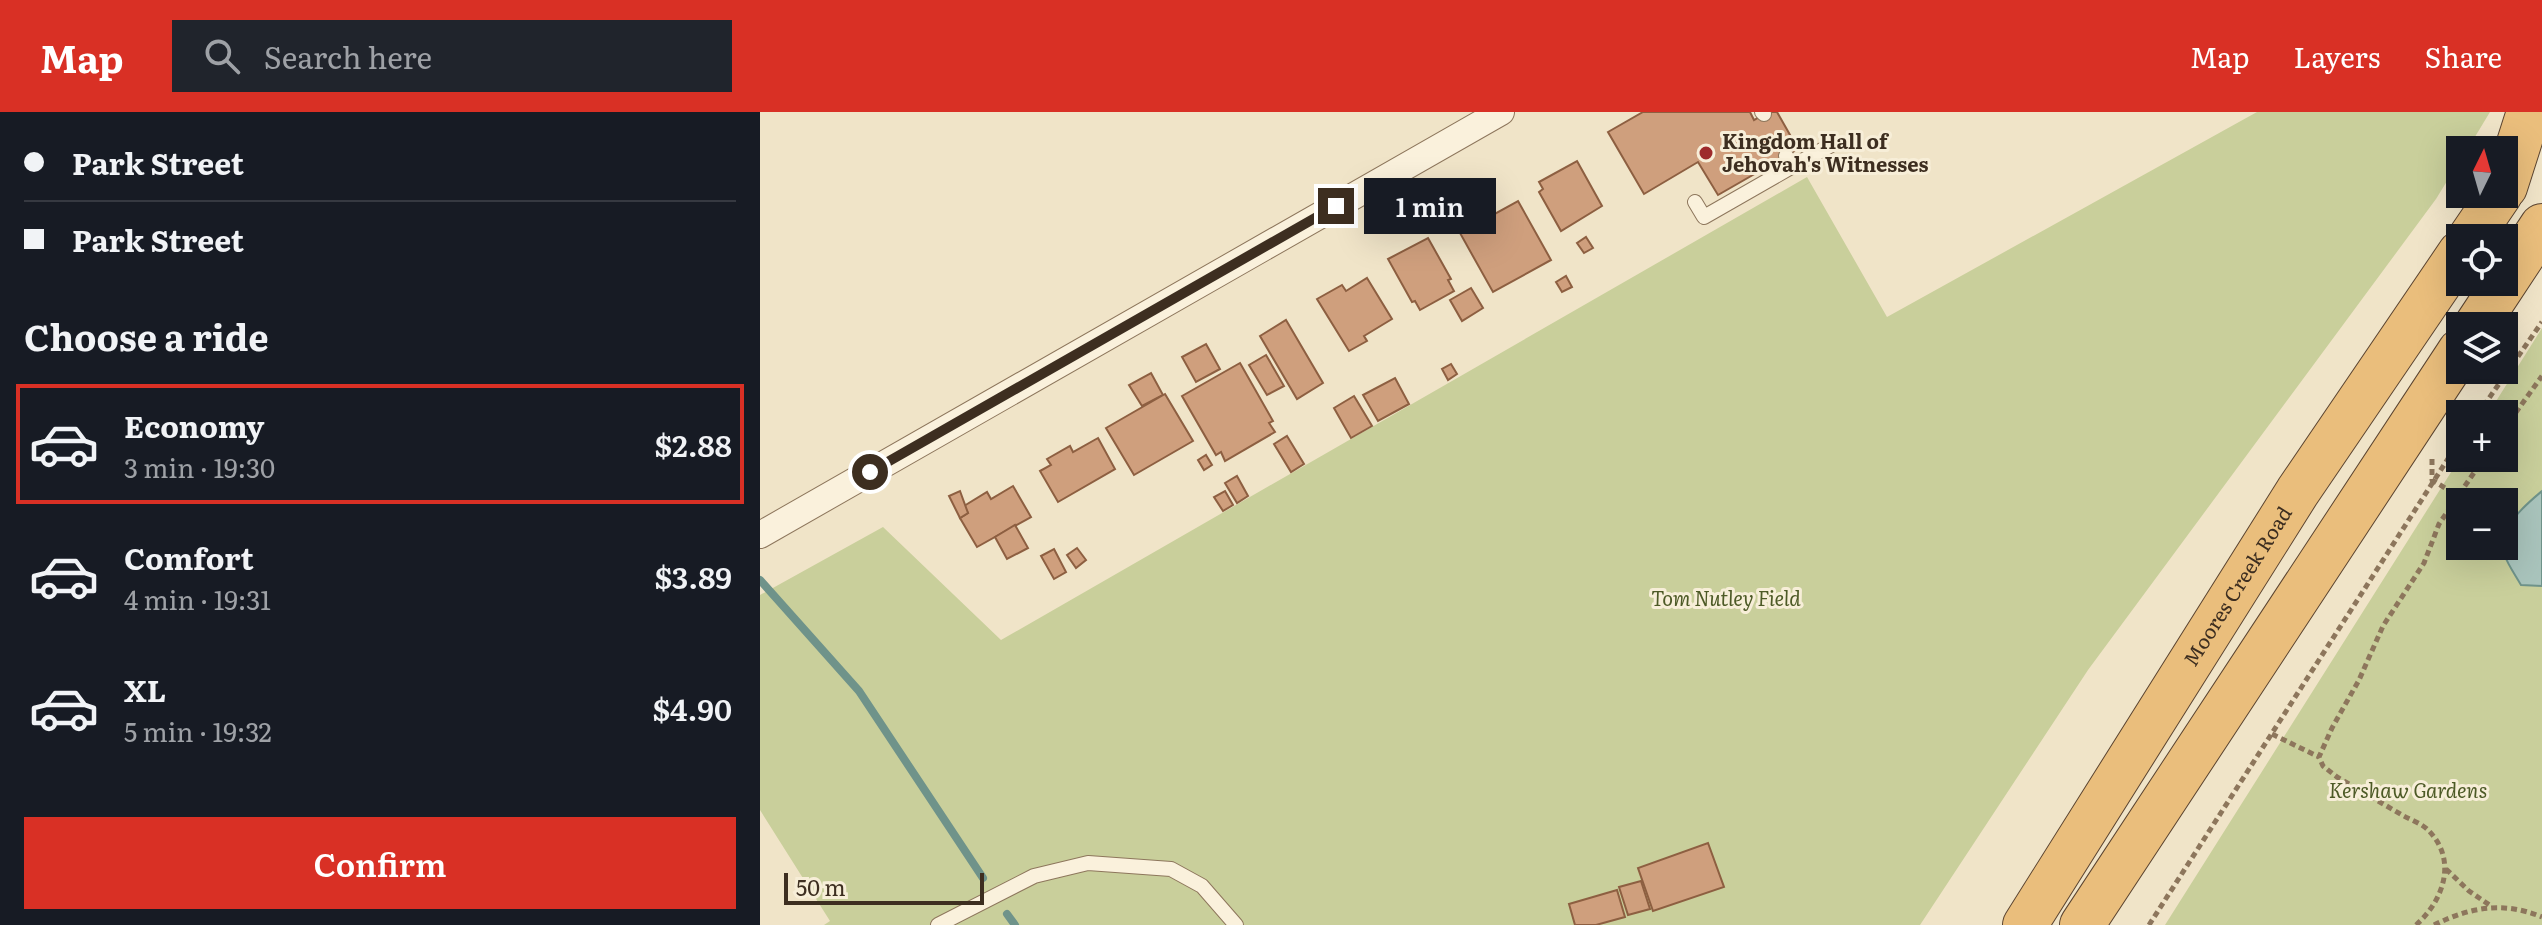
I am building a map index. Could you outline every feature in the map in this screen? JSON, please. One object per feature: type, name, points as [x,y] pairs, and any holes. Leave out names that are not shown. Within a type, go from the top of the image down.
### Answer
[{"type":"highway","points":[[2518,145],[2529,112]]},
{"type":"highway","points":[[2518,169],[2542,136]]},
{"type":"highway","points":[[2485,312],[2542,226]]},
{"type":"highway","name":"Moores Creek Road","points":[[2025,925],[2298,491],[2446,274]]},
{"type":"highway","points":[[2082,925],[2446,372]]},
{"type":"street","points":[[760,535],[1501,112]]},
{"type":"lane","points":[[1695,202],[1704,217],[1790,161],[1833,144]]},
{"type":"lane","points":[[938,925],[1034,876],[1088,863],[1171,869],[1202,886],[1236,925]]},
{"type":"path","points":[[2488,400],[2542,322]]},
{"type":"path","points":[[2518,409],[2542,376]]},
{"type":"path","points":[[2149,925],[2446,460]]},
{"type":"path","points":[[2432,480],[2446,489]]},
{"type":"path","points":[[2319,757],[2383,626],[2424,563],[2446,514]]},
{"type":"path","points":[[2272,734],[2319,757],[2323,766],[2337,777],[2429,830],[2443,853],[2443,886],[2435,906],[2416,925]]},
{"type":"path","points":[[2445,869],[2469,891],[2492,906]]},
{"type":"path","points":[[2434,925],[2471,910],[2492,906],[2542,917]]},
{"type":"green space","name":"Tom Nutley Field","points":[[2257,112],[2490,112],[2475,136],[2446,136],[2446,183],[2436,199],[2088,670],[1920,925],[824,925],[830,921],[760,810],[760,595],[883,527],[1001,640],[1807,177],[1887,317]]},
{"type":"green space","name":"Kershaw Gardens","points":[[2542,328],[2542,925],[2165,925],[2451,472],[2518,472],[2518,400],[2497,400],[2507,384],[2518,384],[2518,366]]},
{"type":"water","points":[[2542,491],[2542,586],[2521,585],[2507,560],[2518,560],[2518,514]]},
{"type":"building","name":"Kingdom Hall of Jehovah's Witnesses","points":[[1643,112],[1750,112],[1754,120],[1768,112],[1777,112],[1798,149],[1718,195],[1698,162],[1644,194],[1608,132]]},
{"type":"building","points":[[1577,161],[1602,206],[1561,231],[1539,192],[1543,189],[1539,182]]},
{"type":"building","points":[[1518,201],[1551,260],[1493,292],[1460,233]]},
{"type":"building","points":[[1586,237],[1593,248],[1584,253],[1577,243]]},
{"type":"building","points":[[1428,238],[1451,279],[1448,280],[1454,291],[1420,310],[1415,301],[1412,302],[1388,259]]},
{"type":"building","points":[[1566,276],[1572,287],[1562,292],[1556,282]]},
{"type":"building","points":[[1367,278],[1392,319],[1364,336],[1367,341],[1349,351],[1317,299],[1342,285],[1346,291]]},
{"type":"building","points":[[1471,288],[1483,308],[1462,321],[1450,300]]},
{"type":"building","points":[[1286,320],[1323,383],[1297,399],[1260,336]]},
{"type":"building","points":[[1206,344],[1220,369],[1196,382],[1182,357]]},
{"type":"building","points":[[1266,355],[1284,386],[1267,395],[1249,365]]},
{"type":"building","points":[[1240,363],[1273,421],[1269,423],[1275,432],[1225,461],[1221,452],[1216,455],[1182,396]]},
{"type":"building","points":[[1451,364],[1457,374],[1448,380],[1442,369]]},
{"type":"building","points":[[1151,373],[1163,395],[1142,406],[1129,385]]},
{"type":"building","points":[[1395,378],[1409,404],[1378,421],[1363,395]]},
{"type":"building","points":[[1165,394],[1193,441],[1134,475],[1106,428]]},
{"type":"building","points":[[1354,396],[1372,426],[1351,438],[1334,408]]},
{"type":"building","points":[[1287,436],[1304,464],[1291,472],[1274,444]]},
{"type":"building","points":[[1098,438],[1115,469],[1058,502],[1040,471],[1051,465],[1047,459],[1070,446],[1073,452]]},
{"type":"building","points":[[1206,455],[1212,465],[1204,470],[1198,460]]},
{"type":"building","points":[[1237,476],[1248,496],[1237,503],[1225,483]]},
{"type":"building","points":[[1013,486],[1031,517],[977,547],[960,518],[968,513],[964,506],[987,492],[991,499]]},
{"type":"building","points":[[960,491],[968,513],[960,518],[949,496]]},
{"type":"building","points":[[1225,491],[1233,505],[1223,511],[1214,497]]},
{"type":"building","points":[[1015,525],[1028,548],[1007,559],[995,537]]},
{"type":"building","points":[[1077,548],[1086,560],[1076,568],[1067,555]]},
{"type":"building","points":[[1054,549],[1066,572],[1054,579],[1041,556]]},
{"type":"building","points":[[1708,843],[1724,887],[1653,911],[1638,868]]},
{"type":"building","points":[[1641,881],[1650,909],[1628,915],[1619,887]]},
{"type":"building","points":[[1617,890],[1625,917],[1596,925],[1575,925],[1569,904]]},
{"type":"waterway","points":[[760,580],[859,691],[983,878]]},
{"type":"waterway","points":[[1007,914],[1015,925]]},
{"type":"place","name":"Kingdom Hall of Jehovah's Witnesses","points":[[1706,153]]},
{"type":"route","points":[[870,472],[1336,206]]}]
